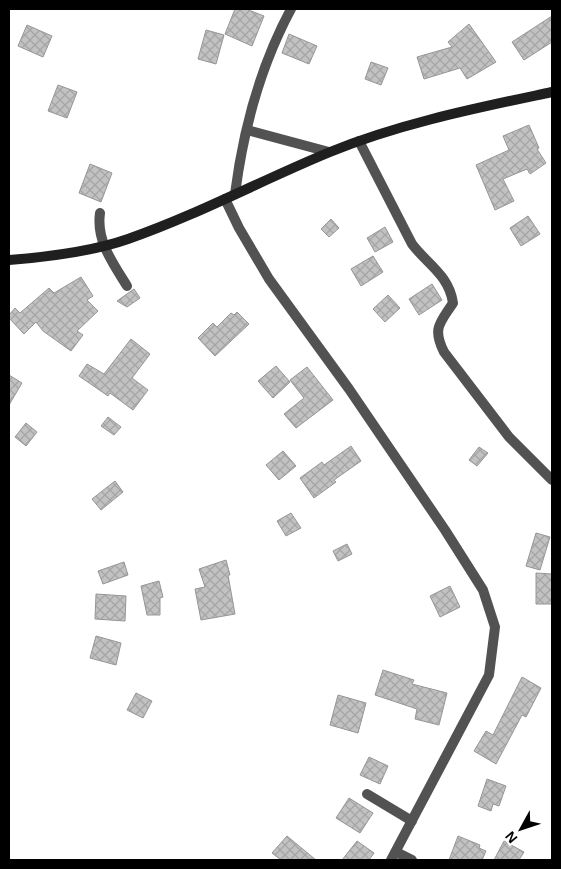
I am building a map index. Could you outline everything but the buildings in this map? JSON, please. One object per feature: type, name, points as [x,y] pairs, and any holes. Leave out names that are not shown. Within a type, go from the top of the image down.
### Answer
[{"type":"street","points":[[235,194],[247,130],[270,54],[290,9]]},
{"type":"street","points":[[9,260],[126,240],[225,199],[329,152],[389,130],[552,92]]},
{"type":"street","points":[[247,130],[329,152]]},
{"type":"street","points":[[359,141],[412,244],[423,258],[439,271],[449,288],[453,303],[437,328],[438,340],[444,352],[509,437],[552,480]]},
{"type":"street","points":[[225,199],[239,228],[269,280],[349,389],[483,590],[495,627],[489,675],[393,856],[412,860]]},
{"type":"street","points":[[100,212],[98,226],[103,245],[128,286]]},
{"type":"street","points":[[367,794],[412,821]]}]
